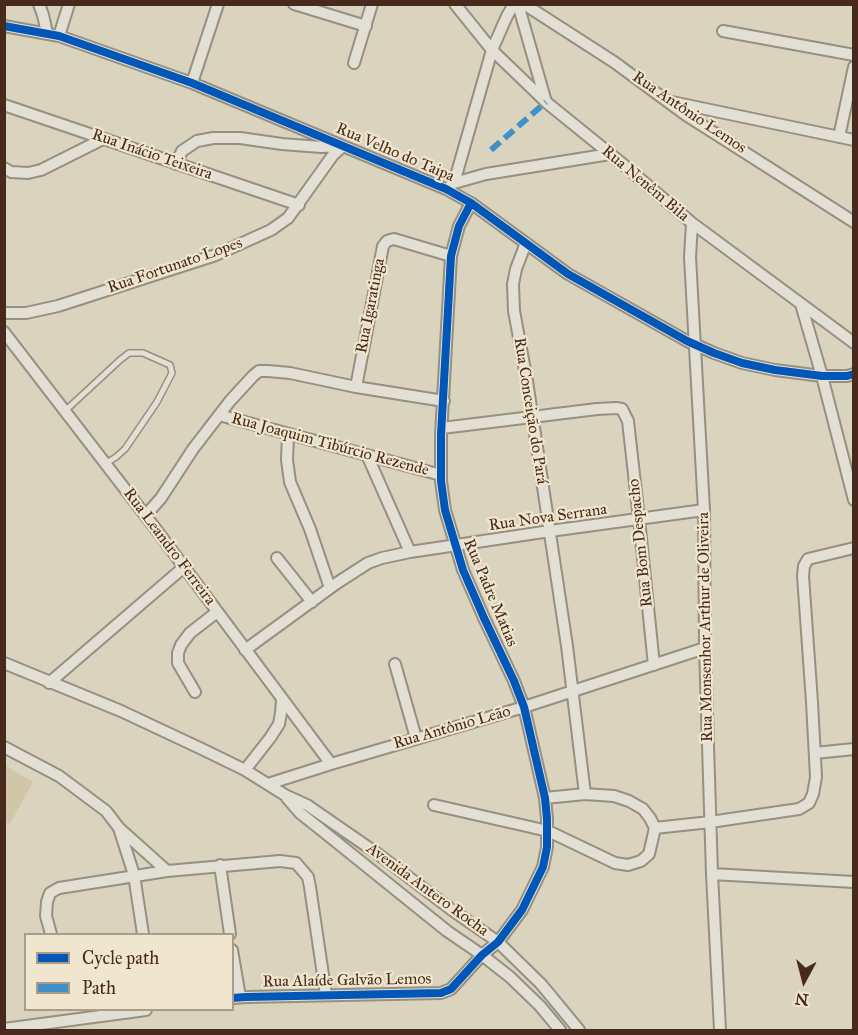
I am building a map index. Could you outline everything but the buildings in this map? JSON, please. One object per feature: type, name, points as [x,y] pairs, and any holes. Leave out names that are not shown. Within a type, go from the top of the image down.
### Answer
[{"type":"street","points":[[39,4],[47,33]]},
{"type":"street","points":[[59,36],[69,4]]},
{"type":"street","points":[[192,82],[218,4]]},
{"type":"street","points":[[294,4],[366,26]]},
{"type":"street","points":[[354,63],[372,4]]},
{"type":"street","name":"Rua Nenêm Bila","points":[[455,4],[492,50],[546,102],[692,223],[854,343]]},
{"type":"street","points":[[450,186],[492,50],[507,16],[516,4]]},
{"type":"street","points":[[516,4],[546,102]]},
{"type":"street","name":"Rua Antônio Lemos","points":[[524,4],[614,62],[716,133],[854,222]]},
{"type":"street","name":"Rua Velho do Taipa","points":[[4,26],[59,36],[192,82],[343,146],[450,186],[568,274],[695,345],[714,353],[742,363],[775,370],[822,376],[854,374]]},
{"type":"street","points":[[723,31],[854,55]]},
{"type":"street","points":[[839,137],[854,67]]},
{"type":"street","points":[[668,101],[854,140]]},
{"type":"street","name":"Rua Inácio Teixeira","points":[[4,105],[299,205]]},
{"type":"street","points":[[716,133],[723,113]]},
{"type":"street","points":[[176,164],[182,151],[196,141],[213,138],[240,138],[321,147],[343,146]]},
{"type":"street","points":[[4,168],[11,172],[28,174],[41,170],[103,139]]},
{"type":"street","name":"Rua Fortunato Lopes","points":[[4,313],[26,313],[58,306],[216,255],[271,230],[288,218],[333,155],[343,146]]},
{"type":"street","points":[[450,186],[486,174],[610,154]]},
{"type":"street","name":"Rua Padre Matias","points":[[471,203],[459,226],[451,256],[442,428],[441,476],[445,510],[455,546],[524,707],[545,798],[548,831],[548,847],[543,867],[522,910],[498,942]]},
{"type":"street","name":"Rua Monsenhor Arthur de Oliveira","points":[[692,223],[690,257],[704,510],[710,822],[720,1030]]},
{"type":"street","name":"Rua Igaratinga","points":[[356,387],[383,246],[387,241],[402,240],[451,256]]},
{"type":"street","name":"Rua Conceição do Pará","points":[[526,243],[513,284],[514,311],[550,531],[585,794]]},
{"type":"street","points":[[801,304],[854,500]]},
{"type":"street","name":"Rua Leandro Ferreira","points":[[4,332],[146,515],[331,764]]},
{"type":"street","points":[[146,515],[161,498],[219,415],[252,376],[259,371],[290,373],[356,387],[444,401]]},
{"type":"street","name":"Rua Bom Despacho","points":[[532,417],[622,409],[627,422],[654,664]]},
{"type":"street","name":"Rua Joaquim Tibúrcio Rezende","points":[[219,415],[441,476]]},
{"type":"street","points":[[442,428],[532,417]]},
{"type":"street","points":[[288,434],[287,460],[291,482],[330,588]]},
{"type":"street","points":[[367,455],[410,552]]},
{"type":"street","name":"Rua Nova Serrana","points":[[245,650],[330,588],[368,563],[382,558],[550,531],[704,510]]},
{"type":"street","points":[[655,828],[799,809],[809,804],[816,777],[804,566],[808,559],[854,548]]},
{"type":"street","points":[[277,558],[312,602]]},
{"type":"street","points":[[49,683],[184,567]]},
{"type":"street","points":[[195,692],[178,663],[178,653],[190,633],[217,612]]},
{"type":"street","name":"Rua Antônio Leão","points":[[268,784],[524,707],[705,648]]},
{"type":"street","name":"Avenida Antero Rocha","points":[[4,663],[120,711],[204,750],[307,805],[498,942],[541,984],[579,1030]]},
{"type":"street","points":[[395,663],[416,738]]},
{"type":"street","points":[[244,770],[279,724],[282,699]]},
{"type":"street","points":[[4,747],[59,776],[106,811],[119,828],[167,871]]},
{"type":"street","points":[[815,753],[854,749]]},
{"type":"street","points":[[434,805],[548,831],[615,863],[628,865],[641,861],[649,854],[655,828],[643,809],[629,801],[614,796],[585,794],[545,798]]},
{"type":"street","name":"Avenida Antero Rocha","points":[[285,795],[300,813],[439,925],[510,977],[540,1006],[560,1030]]},
{"type":"street","points":[[119,828],[134,875],[143,933]]},
{"type":"street","points":[[51,933],[46,916],[47,902],[50,893],[59,888],[134,875],[220,865],[280,861],[296,863],[308,877],[326,995]]},
{"type":"street","points":[[220,865],[230,933]]},
{"type":"street","points":[[712,874],[854,882]]},
{"type":"street","points":[[439,925],[452,910]]},
{"type":"street","name":"Rua Alaíde Galvão Lemos","points":[[236,998],[441,993],[451,989],[482,955],[498,942]]},
{"type":"street","points":[[234,974],[236,998]]},
{"type":"street","points":[[528,994],[541,984]]},
{"type":"street","points":[[4,1029],[69,1014],[127,1011]]},
{"type":"lane","points":[[65,411],[129,353],[143,353],[170,365],[172,373],[157,402],[125,449],[105,464]]},
{"type":"shaded area","points":[[4,765],[33,782],[10,824],[5,822]]},
{"type":"marked path","points":[[491,150],[546,102]]},
{"type":"cycle path","points":[[4,26],[59,36],[192,83],[446,189],[471,203],[568,274],[687,341],[714,353],[742,363],[775,370],[822,376],[854,374]]},
{"type":"cycle path","points":[[234,998],[441,993],[451,989],[482,955],[498,942],[522,910],[543,867],[547,847],[545,798],[524,707],[463,570],[445,510],[441,481],[441,435],[451,256],[459,226],[471,203]]}]
